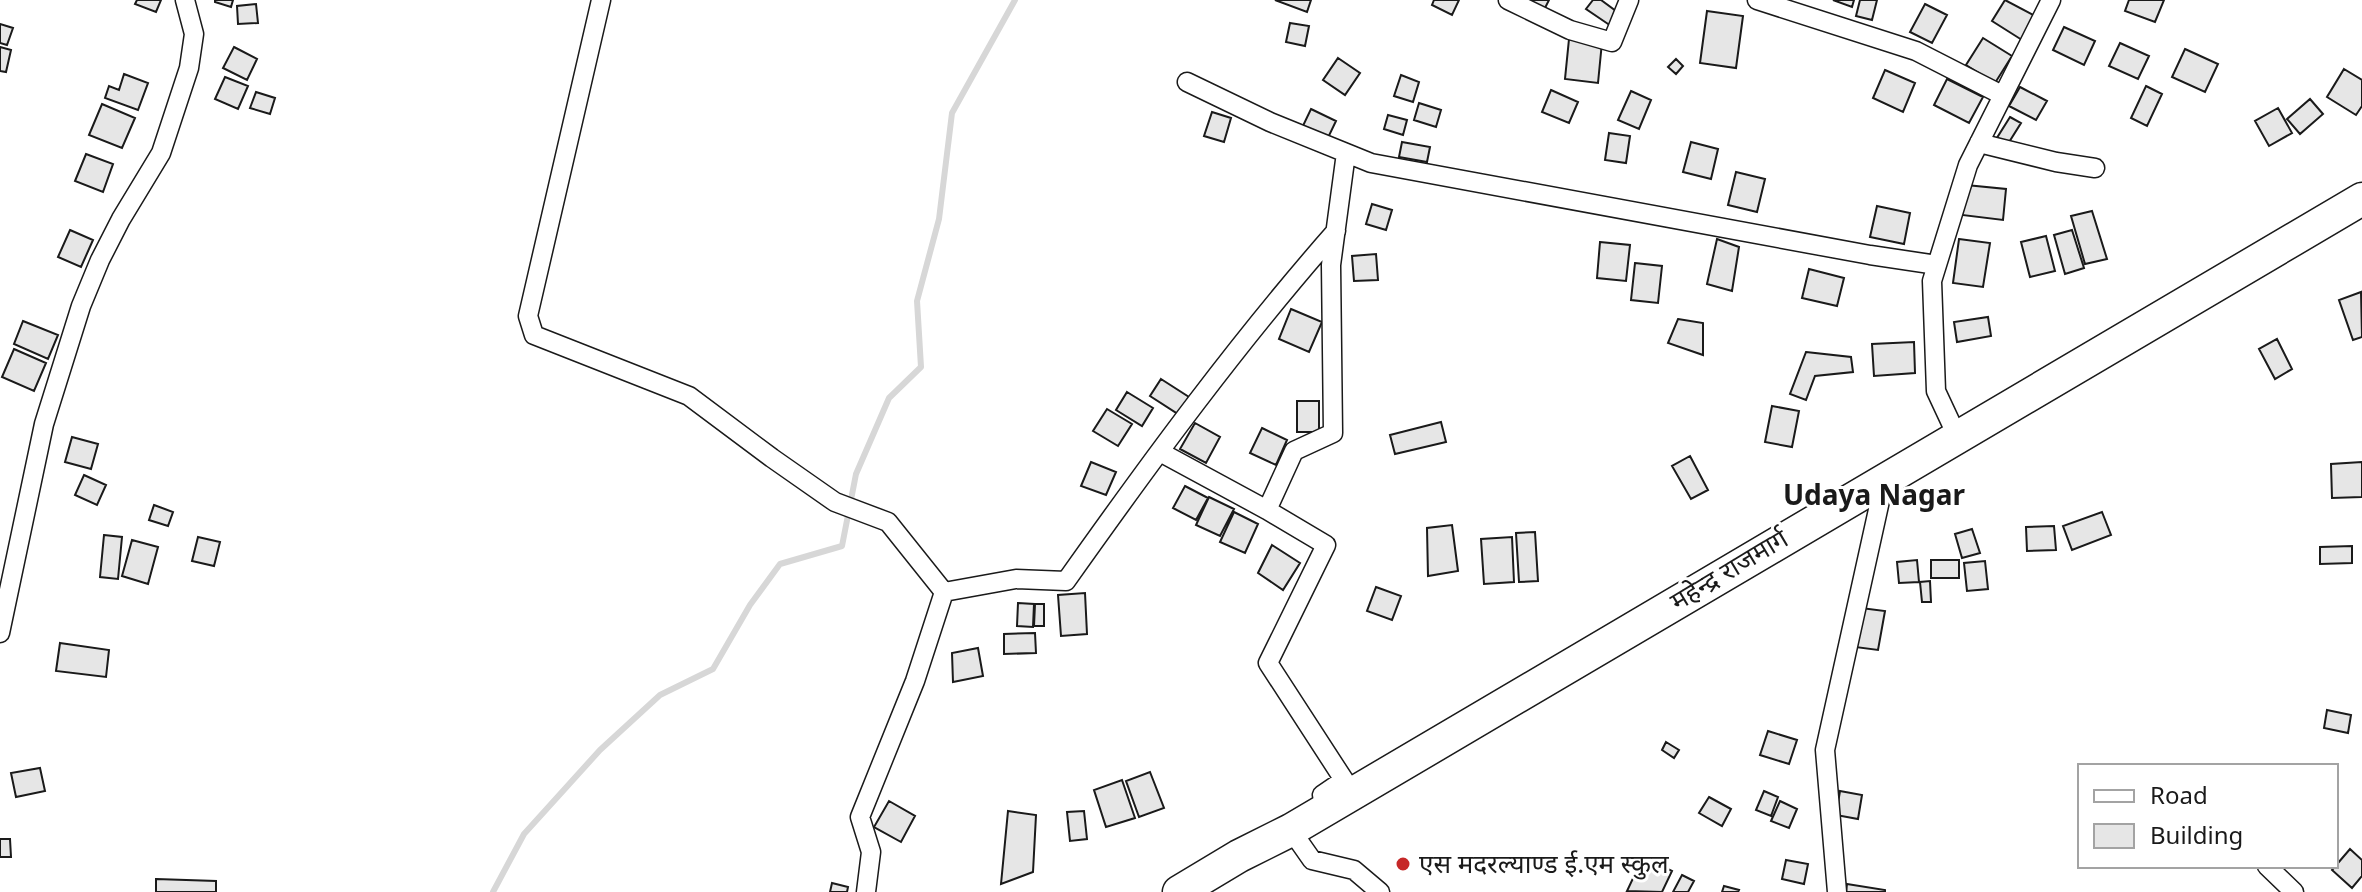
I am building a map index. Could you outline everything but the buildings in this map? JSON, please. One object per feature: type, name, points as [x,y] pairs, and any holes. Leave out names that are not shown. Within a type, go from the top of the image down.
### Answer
[{"type":"highway","name":"महेन्द्र राजमार्ग","points":[[1179,892],[1239,856],[1291,830],[2362,199]]},
{"type":"street","points":[[0,633],[44,424],[81,306],[121,219],[161,153],[189,68],[194,34],[185,0]]},
{"type":"street","points":[[601,0],[528,316],[534,335],[689,396],[835,502],[888,522],[944,592]]},
{"type":"street","points":[[1508,0],[1570,30],[1612,42],[1629,0]]},
{"type":"street","points":[[1757,0],[1916,51],[2002,95]]},
{"type":"street","points":[[1957,436],[1936,391],[1932,281],[1968,165],[2051,0]]},
{"type":"street","points":[[1187,82],[1270,122],[1371,163],[1937,265]]},
{"type":"street","points":[[1979,143],[2095,168]]},
{"type":"street","points":[[1267,510],[1294,451],[1333,433],[1331,265],[1346,153]]},
{"type":"street","points":[[944,592],[1016,579],[1066,581],[1160,452],[1336,231]]},
{"type":"street","points":[[1160,452],[1326,545],[1268,663],[1344,780],[1239,856]]},
{"type":"street","points":[[1837,892],[1825,750],[1885,478]]},
{"type":"street","points":[[866,892],[871,852],[860,817],[915,681],[944,592]]},
{"type":"street","points":[[1291,830],[1312,860],[1354,870],[1380,892]]},
{"type":"street","points":[[2269,868],[2294,892]]},
{"type":"waterway","points":[[493,892],[524,834],[600,750],[660,695],[713,669],[750,605],[780,564],[842,546],[856,474],[889,398],[921,367],[917,301],[939,219],[952,113],[1015,0]]},
{"type":"place","name":"एस मदरल्याण्ड ई.एम स्कुल","points":[[1403,864]]},
{"type":"district","name":"Udaya Nagar","points":[[1874,495]]}]
